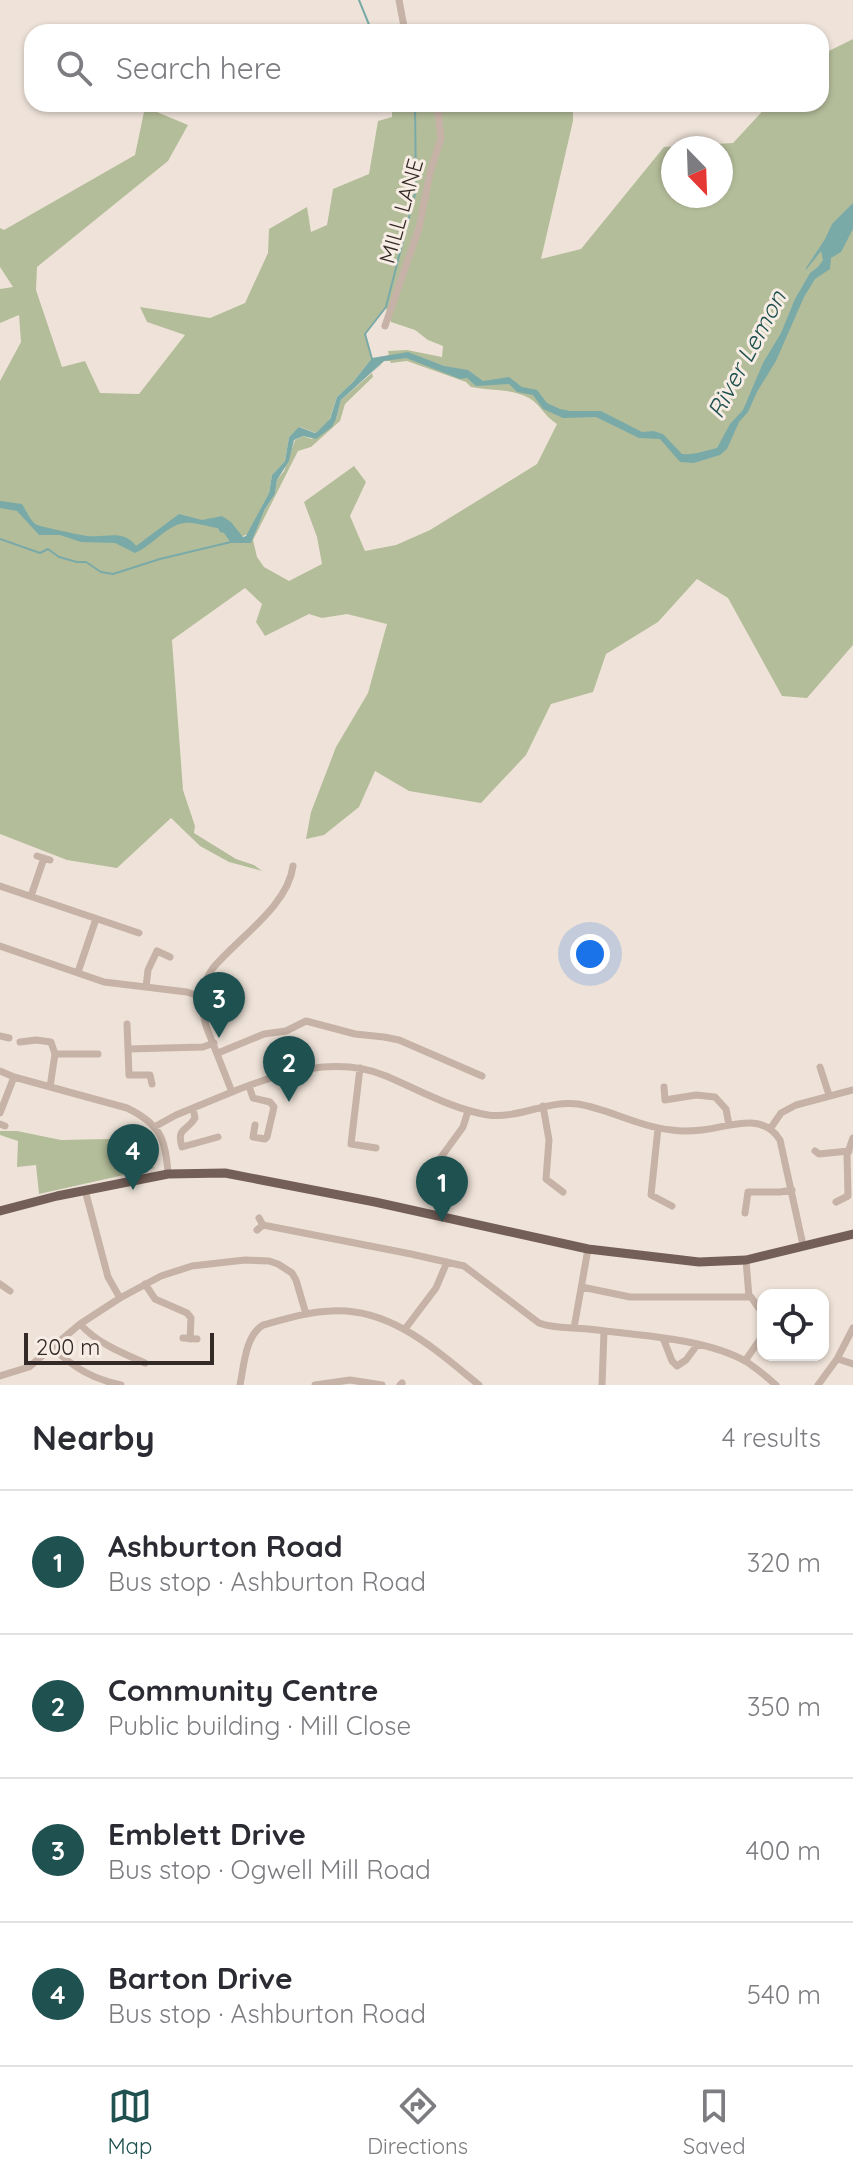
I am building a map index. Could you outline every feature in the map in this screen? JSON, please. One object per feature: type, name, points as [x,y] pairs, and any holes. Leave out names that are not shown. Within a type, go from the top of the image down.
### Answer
[{"type":"main road","points":[[0,1211],[85,1190],[191,1172],[237,1174],[588,1249],[699,1262],[746,1260],[853,1234]]},
{"type":"street","points":[[399,0],[404,24]]},
{"type":"street","name":"MILL LANE","points":[[385,326],[419,228],[441,138],[438,112]]},
{"type":"street","points":[[31,896],[44,858]]},
{"type":"street","points":[[232,1092],[206,1026],[199,996],[212,970],[264,916],[291,882],[293,866]]},
{"type":"street","points":[[0,886],[96,919],[121,931],[139,933]]},
{"type":"street","points":[[78,972],[96,919]]},
{"type":"street","points":[[0,946],[104,982],[199,996]]},
{"type":"street","points":[[146,987],[154,948],[170,957]]},
{"type":"street","points":[[306,1021],[307,1009]]},
{"type":"street","points":[[218,1053],[264,1034],[286,1031],[306,1021],[355,1034],[399,1040],[482,1076]]},
{"type":"street","points":[[127,1024],[129,1075],[150,1075],[152,1084]]},
{"type":"street","points":[[0,1036],[16,1041],[47,1040],[53,1046],[55,1054],[50,1087]]},
{"type":"street","points":[[128,1049],[203,1047],[214,1043]]},
{"type":"street","points":[[55,1054],[98,1054]]},
{"type":"street","points":[[156,1126],[249,1086],[308,1069],[341,1066],[386,1076],[468,1111],[491,1115],[508,1116],[562,1103],[579,1104],[673,1131],[751,1122],[770,1129],[783,1148],[803,1245]]},
{"type":"street","points":[[820,1067],[829,1095]]},
{"type":"street","points":[[360,1068],[351,1144],[376,1148]]},
{"type":"street","points":[[0,1071],[127,1108],[141,1115],[156,1126],[165,1149],[168,1174]]},
{"type":"street","points":[[0,1113],[14,1077]]},
{"type":"street","points":[[249,1086],[253,1098],[270,1102],[274,1107],[267,1137],[253,1137],[255,1125]]},
{"type":"street","points":[[664,1087],[665,1100],[696,1095],[715,1097],[726,1109],[729,1125]]},
{"type":"street","points":[[770,1129],[787,1109],[853,1090]]},
{"type":"street","points":[[543,1106],[549,1140],[546,1179],[563,1192]]},
{"type":"street","points":[[193,1108],[195,1118],[179,1136],[182,1147],[218,1137]]},
{"type":"street","points":[[455,1172],[439,1160],[463,1127],[468,1111]]},
{"type":"street","points":[[658,1128],[651,1195],[672,1206]]},
{"type":"street","points":[[836,1202],[848,1196],[849,1151],[853,1138]]},
{"type":"street","points":[[815,1151],[819,1154],[849,1151]]},
{"type":"street","points":[[85,1190],[108,1277],[120,1298]]},
{"type":"street","points":[[745,1213],[748,1192],[792,1190]]},
{"type":"street","points":[[260,1224],[464,1266],[539,1323],[550,1327],[663,1338],[715,1349],[745,1361],[776,1385]]},
{"type":"street","points":[[574,1328],[588,1249]]},
{"type":"street","points":[[746,1260],[749,1297]]},
{"type":"street","points":[[0,1376],[29,1367],[80,1324],[145,1284],[203,1264],[269,1261],[286,1268],[300,1289],[306,1314]]},
{"type":"street","points":[[405,1329],[436,1288],[447,1262]]},
{"type":"street","points":[[0,1284],[10,1291]]},
{"type":"street","points":[[145,1284],[155,1299],[187,1313],[191,1318],[190,1339]]},
{"type":"street","points":[[582,1287],[630,1297],[749,1297],[757,1304]]},
{"type":"street","points":[[240,1385],[250,1341],[257,1329],[306,1314],[333,1310],[384,1319],[405,1329],[479,1385]]},
{"type":"street","points":[[80,1324],[110,1347],[145,1362]]},
{"type":"street","points":[[818,1385],[837,1359],[853,1328]]},
{"type":"street","points":[[602,1385],[604,1332]]},
{"type":"street","points":[[663,1338],[677,1366],[697,1345]]},
{"type":"street","points":[[745,1361],[757,1344]]},
{"type":"street","points":[[53,1348],[79,1370],[121,1385]]},
{"type":"street","points":[[841,1360],[853,1364]]},
{"type":"street","points":[[315,1385],[350,1380],[382,1385]]},
{"type":"green space","points":[[853,39],[853,645],[807,698],[782,696],[728,598],[697,579],[658,622],[606,654],[593,692],[551,704],[526,755],[481,803],[409,791],[375,771],[359,807],[324,835],[306,839],[311,812],[336,747],[368,693],[387,624],[347,614],[322,618],[309,614],[265,636],[256,622],[262,604],[245,588],[172,640],[183,790],[195,826],[194,833],[262,871],[229,862],[200,846],[171,818],[117,868],[67,860],[0,834],[0,381],[21,342],[19,315],[0,323],[0,289],[13,287],[0,267],[0,228],[4,230],[135,155],[144,112],[157,112],[188,125],[168,161],[37,267],[36,290],[62,367],[85,361],[100,393],[139,394],[185,335],[147,322],[140,307],[210,318],[245,303],[268,253],[269,229],[307,207],[311,232],[327,225],[333,189],[369,174],[378,121],[392,117],[392,112],[573,112],[541,259],[581,249],[661,151],[661,208],[733,208],[733,143],[762,112],[829,112],[829,51]],"holes":[[[386,308],[391,322],[415,330],[443,346],[442,357],[407,350],[388,351],[389,355],[377,359],[381,364],[384,361],[407,361],[466,382],[471,387],[522,395],[533,400],[557,424],[537,464],[430,530],[396,545],[365,551],[350,516],[366,482],[354,466],[304,502],[317,537],[322,564],[289,581],[264,567],[257,557],[253,540],[298,451],[311,447],[340,421],[345,404],[373,377],[373,372],[341,400],[336,419],[312,439],[303,436],[295,440],[284,471],[277,480],[275,494],[251,542],[231,541],[248,534],[269,493],[272,475],[285,461],[289,437],[300,427],[316,433],[329,421],[337,397],[376,357],[371,358],[365,334]]]},
{"type":"green space","points":[[0,1131],[17,1131],[61,1140],[109,1139],[155,1168],[39,1194],[36,1165],[17,1167],[18,1141],[0,1135]]},
{"type":"water","points":[[853,203],[853,229],[841,252],[831,258],[830,269],[815,279],[804,297],[776,361],[748,412],[739,422],[727,449],[720,455],[694,463],[680,462],[660,439],[639,438],[596,417],[563,418],[543,409],[533,395],[517,392],[509,384],[476,386],[467,378],[460,379],[406,358],[384,361],[341,400],[332,427],[316,439],[303,436],[294,440],[289,461],[277,480],[275,494],[251,543],[231,543],[218,528],[185,523],[172,527],[135,553],[115,543],[81,542],[60,535],[39,535],[17,511],[0,508],[0,501],[22,504],[37,525],[84,536],[120,536],[136,546],[179,514],[202,520],[222,516],[243,537],[246,536],[269,493],[272,475],[285,461],[289,437],[299,427],[317,432],[330,419],[337,397],[372,358],[408,352],[444,366],[468,370],[483,381],[509,377],[522,387],[537,390],[547,403],[560,409],[601,411],[642,432],[663,434],[682,454],[717,448],[730,424],[743,410],[795,299],[810,273],[823,260],[821,251],[806,268],[832,224]]},
{"type":"waterway","points":[[359,0],[369,24]]},
{"type":"waterway","points":[[372,359],[365,334],[386,307],[416,190],[415,112]]},
{"type":"waterway","points":[[0,539],[40,553],[48,549],[59,557],[86,562],[101,572],[113,574],[231,542]]},
{"type":"place","name":"Emblett Drive","points":[[219,1038]]},
{"type":"place","name":"Community Centre","points":[[289,1102]]},
{"type":"place","name":"Barton Drive","points":[[133,1190]]},
{"type":"place","name":"Ashburton Road","points":[[442,1222]]},
{"type":"water label","name":"River Lemon","points":[[746,354]]}]
